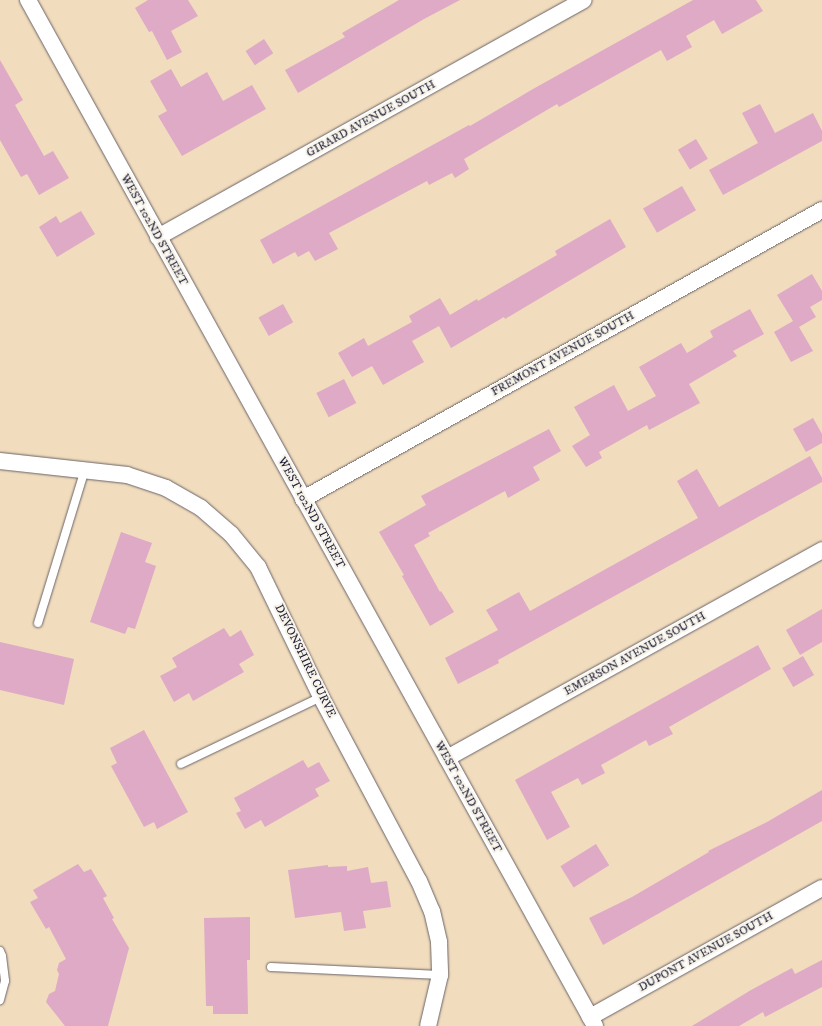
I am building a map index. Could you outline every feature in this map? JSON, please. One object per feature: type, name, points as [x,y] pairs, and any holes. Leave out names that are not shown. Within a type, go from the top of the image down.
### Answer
[{"type":"street","name":"WEST 102ND STREET","points":[[28,0],[593,1021]]},
{"type":"street","name":"GIRARD AVENUE SOUTH","points":[[158,237],[584,0]]},
{"type":"street","name":"FREMONT AVENUE SOUTH","points":[[303,499],[822,210]]},
{"type":"street","name":"DEVONSHIRE CURVE","points":[[0,461],[85,469],[126,475],[166,488],[201,508],[231,534],[258,567],[320,697],[420,881],[432,911],[439,942],[440,975],[428,1026]]},
{"type":"street","name":"EMERSON AVENUE SOUTH","points":[[447,758],[822,550]]},
{"type":"street","name":"DUPONT AVENUE SOUTH","points":[[593,1021],[822,888]]},
{"type":"lane","points":[[38,623],[85,469]]},
{"type":"lane","points":[[181,764],[320,697]]},
{"type":"lane","points":[[0,951],[5,981],[0,1000]]},
{"type":"lane","points":[[271,968],[440,975]]},
{"type":"building","points":[[148,0],[188,0],[198,16],[171,31],[182,52],[167,60],[152,31],[149,32],[135,8]]},
{"type":"building","points":[[399,0],[460,0],[424,19],[298,93],[285,70],[345,37],[342,33]]},
{"type":"building","points":[[693,0],[756,0],[763,11],[722,34],[714,20],[686,36],[692,47],[667,61],[661,50],[559,107],[557,104],[464,159],[469,169],[455,178],[452,173],[429,185],[427,181],[329,233],[338,249],[315,261],[309,251],[298,257],[295,252],[273,264],[260,240],[469,125],[470,126],[533,89]]},
{"type":"building","points":[[264,39],[273,53],[255,65],[246,51]]},
{"type":"building","points":[[0,60],[23,100],[15,105],[44,156],[53,151],[69,178],[39,195],[27,174],[21,177],[0,140]]},
{"type":"building","points":[[171,69],[181,87],[207,72],[223,101],[252,85],[266,109],[182,156],[158,116],[167,111],[150,81]]},
{"type":"building","points":[[760,104],[775,133],[813,113],[822,131],[822,141],[723,195],[709,170],[758,143],[742,113]]},
{"type":"building","points":[[696,139],[708,159],[690,170],[678,150]]},
{"type":"building","points":[[682,186],[696,210],[657,233],[643,208]]},
{"type":"building","points":[[81,211],[95,234],[57,257],[39,227],[56,216],[60,223]]},
{"type":"building","points":[[610,219],[626,247],[505,319],[504,317],[451,348],[439,326],[412,341],[424,362],[383,385],[372,366],[352,377],[338,353],[364,338],[368,346],[412,322],[409,316],[440,298],[450,315],[477,299],[478,301],[557,255],[555,251]]},
{"type":"building","points":[[812,274],[822,291],[822,300],[810,307],[816,317],[799,327],[813,351],[791,362],[774,332],[793,321],[777,295]]},
{"type":"building","points":[[283,304],[293,322],[269,336],[259,318]]},
{"type":"building","points":[[750,309],[764,334],[733,351],[737,356],[689,384],[700,403],[649,430],[647,425],[599,452],[602,458],[586,467],[572,446],[590,435],[574,407],[614,385],[628,411],[656,396],[639,367],[681,343],[687,353],[713,337],[710,331]]},
{"type":"building","points":[[344,379],[356,403],[329,417],[316,393]]},
{"type":"building","points":[[813,418],[822,434],[822,443],[806,452],[793,429]]},
{"type":"building","points":[[549,429],[561,451],[533,467],[540,480],[508,498],[505,491],[428,533],[430,536],[414,545],[440,592],[441,591],[454,612],[430,626],[402,576],[404,575],[379,532],[426,505],[421,496]]},
{"type":"building","points":[[810,456],[822,478],[822,482],[498,660],[499,663],[458,684],[445,658],[498,630],[486,610],[519,592],[530,611],[698,518],[677,481],[697,469],[719,507]]},
{"type":"building","points":[[121,532],[152,543],[145,562],[156,566],[135,629],[128,627],[125,634],[90,622]]},
{"type":"building","points":[[822,609],[822,642],[800,655],[786,630]]},
{"type":"building","points":[[224,628],[230,637],[241,630],[254,655],[239,664],[244,672],[193,701],[189,693],[174,702],[160,676],[177,667],[172,658]]},
{"type":"building","points":[[0,642],[74,659],[64,705],[0,690]]},
{"type":"building","points":[[758,645],[771,669],[669,727],[673,734],[649,746],[646,740],[601,765],[605,773],[582,785],[578,778],[551,792],[570,827],[547,840],[515,780]]},
{"type":"building","points":[[803,656],[814,675],[793,687],[782,668]]},
{"type":"building","points":[[144,730],[188,812],[157,829],[154,822],[144,827],[111,766],[117,763],[110,748]]},
{"type":"building","points":[[303,760],[308,768],[319,762],[330,781],[315,789],[319,796],[265,827],[261,820],[245,829],[236,813],[241,811],[234,798]]},
{"type":"building","points":[[822,790],[822,821],[603,945],[589,918],[632,897],[709,852],[708,851],[767,822]]},
{"type":"building","points":[[596,844],[609,865],[574,887],[560,866]]},
{"type":"building","points":[[78,864],[84,872],[91,869],[107,896],[103,898],[114,918],[112,919],[129,948],[108,1026],[65,1026],[46,1002],[49,994],[55,991],[59,974],[57,970],[59,963],[66,959],[49,927],[46,929],[30,902],[38,898],[33,890]]},
{"type":"building","points":[[328,865],[328,867],[347,866],[347,871],[368,867],[371,883],[387,881],[391,907],[363,911],[366,928],[344,931],[341,912],[295,918],[288,870]]},
{"type":"building","points":[[250,917],[250,960],[247,960],[248,1014],[213,1014],[213,1006],[206,1006],[204,918]]},
{"type":"building","points":[[822,960],[822,987],[765,1017],[763,1012],[739,1026],[692,1026],[751,990],[792,968],[795,974]]}]
